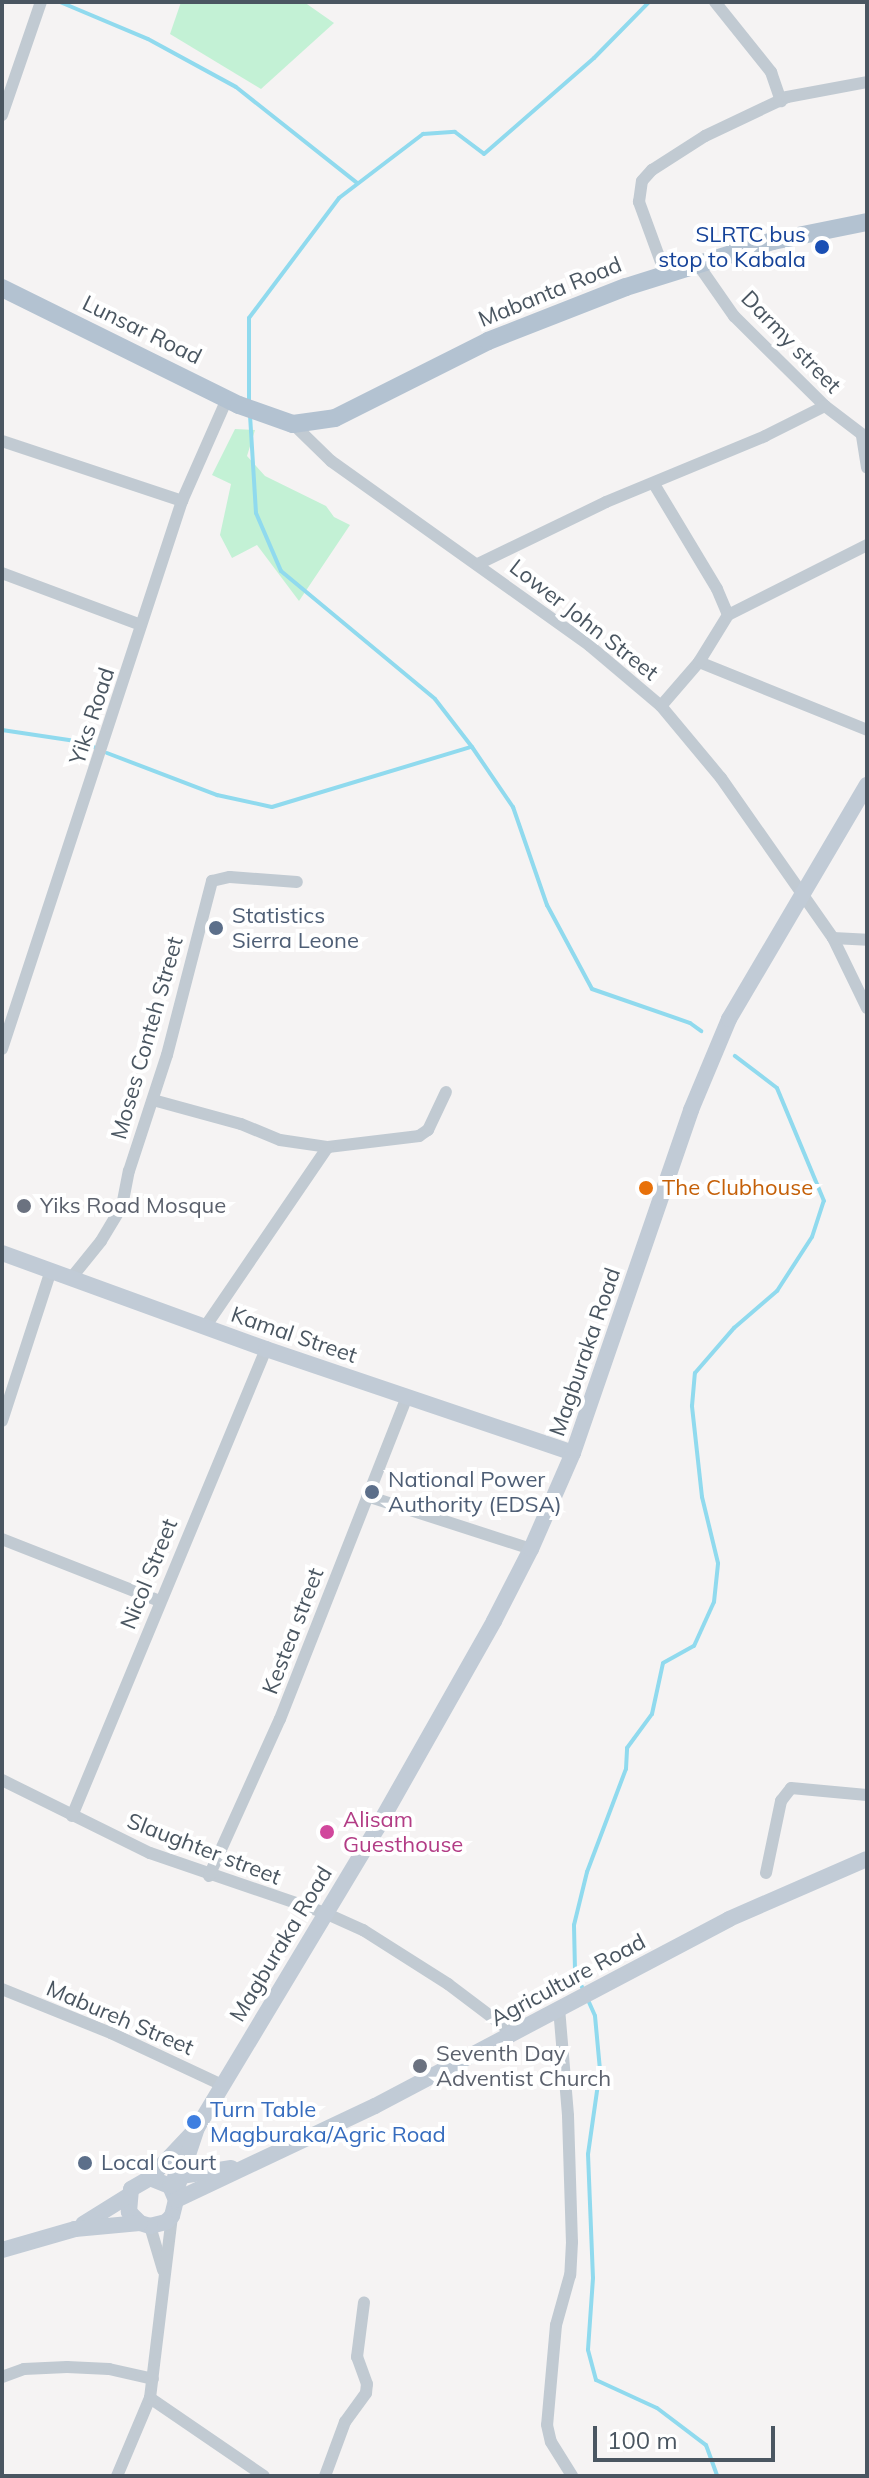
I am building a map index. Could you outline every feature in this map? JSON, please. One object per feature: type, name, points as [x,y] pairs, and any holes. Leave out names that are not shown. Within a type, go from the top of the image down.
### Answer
[{"type":"main road","name":"Mabanta Road","points":[[261,414],[293,424],[335,418],[488,341],[560,310],[665,273],[773,241],[867,222]]},
{"type":"main road","name":"Lunsar Road","points":[[2,288],[261,414]]},
{"type":"street","points":[[2,115],[41,2]]},
{"type":"street","points":[[715,2],[771,72],[781,101]]},
{"type":"street","points":[[665,273],[641,212],[642,181],[652,170],[705,136],[781,101],[805,92],[867,82]]},
{"type":"street","name":"Darmy street","points":[[697,263],[734,316],[825,406],[864,437]]},
{"type":"street","name":"Yiks Road","points":[[2,1049],[182,501],[233,402]]},
{"type":"street","points":[[478,564],[606,502],[654,484],[825,406]]},
{"type":"street","name":"Lower John Street","points":[[293,424],[360,483],[590,646],[661,706],[721,778],[801,897],[833,938],[867,1008]]},
{"type":"street","points":[[864,437],[867,468]]},
{"type":"street","points":[[2,441],[182,501]]},
{"type":"street","points":[[654,484],[717,589],[728,615]]},
{"type":"street","points":[[661,706],[699,662],[728,615],[867,545]]},
{"type":"street","points":[[2,573],[141,625]]},
{"type":"street","points":[[699,662],[867,730]]},
{"type":"street","name":"Magburaka Road","points":[[156,2179],[197,2128],[325,1913],[494,1621],[531,1549],[573,1453],[691,1110],[717,1047],[761,961],[867,785]]},
{"type":"street","name":"Moses Conteh Street","points":[[72,1277],[101,1241],[122,1206],[212,881],[230,877],[297,882]]},
{"type":"street","points":[[833,938],[867,940]]},
{"type":"street","points":[[153,1100],[241,1124],[280,1140],[328,1147],[419,1136],[428,1130],[446,1092]]},
{"type":"street","points":[[205,1327],[328,1147]]},
{"type":"street","name":"Kamal Street","points":[[2,1253],[266,1349],[573,1453]]},
{"type":"street","points":[[2,1421],[51,1270]]},
{"type":"street","name":"Nicol Street","points":[[72,1816],[266,1349]]},
{"type":"street","name":"Kestea street","points":[[209,1876],[280,1719],[407,1397]]},
{"type":"street","points":[[367,1496],[531,1549]]},
{"type":"street","points":[[2,1539],[159,1601]]},
{"type":"street","points":[[2,1780],[72,1816]]},
{"type":"street","points":[[766,1873],[781,1801],[791,1788],[867,1795]]},
{"type":"street","name":"Slaughter street","points":[[72,1816],[150,1853],[209,1876],[325,1913],[363,1930],[448,1984],[514,2034]]},
{"type":"street","name":"Agriculture Road","points":[[174,2203],[375,2106],[729,1919],[867,1859]]},
{"type":"street","name":"Mabureh Street","points":[[2,1989],[111,2033],[222,2085]]},
{"type":"street","points":[[564,2006],[572,2242],[570,2275],[556,2325],[547,2425],[551,2442],[572,2476]]},
{"type":"street","name":"Magburaka Road","points":[[174,2203],[197,2128]]},
{"type":"street","name":"Agriculture Road","points":[[156,2179],[249,2165]]},
{"type":"street","points":[[75,2229],[128,2196],[136,2183],[156,2179],[174,2203],[150,2398],[117,2476]]},
{"type":"street","points":[[128,2196],[129,2212],[145,2224],[165,2277]]},
{"type":"street","points":[[2,2250],[75,2229],[166,2222],[174,2203]]},
{"type":"street","points":[[325,2476],[345,2422],[366,2393],[367,2384],[357,2357],[364,2302]]},
{"type":"street","points":[[2,2377],[24,2369],[67,2367],[109,2369],[153,2379]]},
{"type":"street","points":[[150,2398],[264,2476]]},
{"type":"green space","points":[[181,2],[304,2],[334,23],[261,89],[170,34]]},
{"type":"green space","points":[[235,429],[255,430],[247,456],[265,476],[326,506],[334,517],[350,525],[299,601],[257,545],[232,558],[220,535],[231,484],[212,475]]},
{"type":"waterway","points":[[60,2],[148,39],[236,87],[357,183]]},
{"type":"waterway","points":[[249,403],[249,318],[339,198],[423,134],[455,132],[484,154],[594,58],[649,2]]},
{"type":"waterway","points":[[250,415],[256,513],[281,571],[435,699],[472,747],[513,807],[547,905],[592,989],[690,1023],[701,1031]]},
{"type":"waterway","points":[[2,730],[82,742],[96,748]]},
{"type":"waterway","points":[[107,753],[217,795],[272,807],[471,747]]},
{"type":"waterway","points":[[584,1992],[575,1970],[574,1925],[587,1872],[626,1769],[627,1748],[652,1714],[663,1663],[694,1646],[714,1602],[718,1563],[702,1497],[692,1406],[695,1373],[734,1328],[777,1291],[812,1237],[824,1201],[777,1088],[735,1056]]},
{"type":"waterway","points":[[588,2000],[595,2016],[600,2070],[588,2154],[593,2278],[588,2350],[596,2380],[657,2408],[706,2445],[717,2476]]},
{"type":"place","name":"SLRTC bus stop to Kabala","points":[[822,247]]},
{"type":"place","name":"Statistics Sierra Leone","points":[[216,928]]},
{"type":"place","name":"The Clubhouse","points":[[646,1188]]},
{"type":"place","name":"Yiks Road Mosque","points":[[24,1206]]},
{"type":"place","name":"National Power Authority (EDSA)","points":[[372,1492]]},
{"type":"place","name":"Alisam Guesthouse","points":[[327,1832]]},
{"type":"place","name":"Seventh Day Adventist Church","points":[[420,2066]]},
{"type":"place","name":"Turn Table Magburaka/Agric Road","points":[[194,2122]]},
{"type":"place","name":"Local Court","points":[[85,2163]]}]
